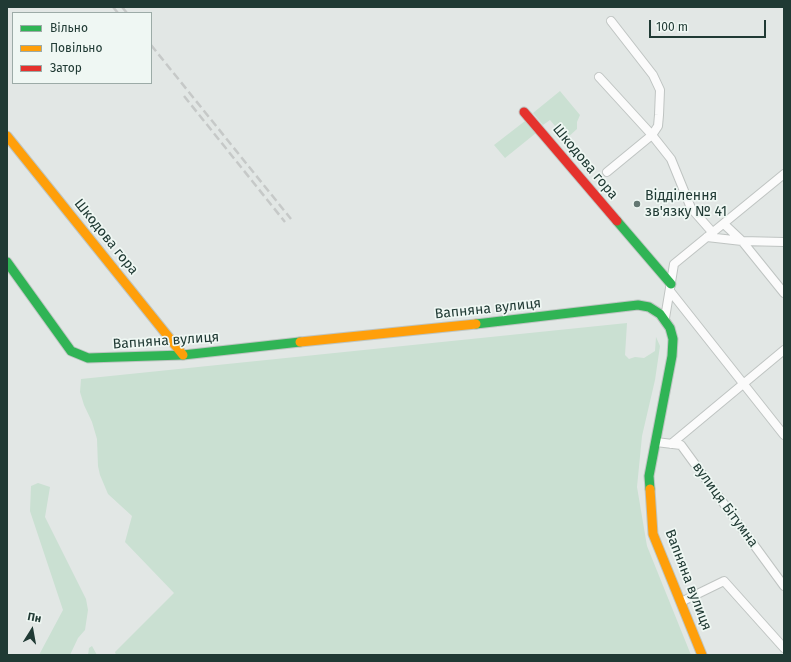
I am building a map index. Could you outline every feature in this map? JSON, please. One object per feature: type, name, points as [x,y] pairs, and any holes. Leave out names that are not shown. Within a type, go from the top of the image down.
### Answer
[{"type":"street","points":[[607,172],[652,135],[658,126],[660,90],[653,75],[611,21]]},
{"type":"street","points":[[599,77],[652,135],[671,159],[691,208],[710,235],[742,241],[784,242]]},
{"type":"street","name":"Шкодова гора","points":[[524,112],[670,287]]},
{"type":"street","name":"Шкодова гора","points":[[7,136],[183,355]]},
{"type":"street","points":[[665,318],[674,264],[784,174]]},
{"type":"street","points":[[724,224],[742,241],[784,293]]},
{"type":"street","name":"Вапняна вулиця","points":[[7,262],[71,351],[88,358],[100,359],[183,355],[514,320],[638,304],[649,308],[665,318],[673,339],[672,356],[649,476],[653,534],[702,655]]},
{"type":"street","points":[[670,287],[784,435]]},
{"type":"street","points":[[671,444],[784,350]]},
{"type":"street","name":"вулиця Бітумна","points":[[656,442],[681,445],[784,586]]},
{"type":"street","points":[[681,602],[724,582],[784,648]]},
{"type":"green space","points":[[560,91],[580,115],[577,122],[577,129],[566,139],[550,120],[543,125],[533,113]]},
{"type":"green space","points":[[525,121],[536,133],[505,158],[494,145]]},
{"type":"green space","points":[[627,323],[625,355],[629,359],[635,357],[644,358],[655,351],[656,337],[660,346],[655,380],[642,436],[637,487],[647,546],[691,655],[116,655],[115,652],[174,593],[125,542],[132,516],[108,494],[100,475],[98,466],[97,439],[80,392],[81,379]]},
{"type":"green space","points":[[38,483],[50,487],[45,517],[86,599],[88,610],[85,630],[78,638],[70,655],[39,655],[63,610],[30,511],[31,486]]},
{"type":"green space","points":[[92,646],[97,655],[88,655],[89,648]]},
{"type":"railway","points":[[113,7],[117,12]]},
{"type":"railway","points":[[122,7],[126,12]]},
{"type":"railway","points":[[152,46],[291,219]]},
{"type":"railway","points":[[184,96],[285,222]]},
{"type":"traffic: fast","points":[[617,221],[671,284]]},
{"type":"traffic: fast","points":[[7,262],[71,351],[88,358],[183,355],[300,342]]},
{"type":"traffic: fast","points":[[476,324],[638,305],[649,307],[660,314],[670,328],[673,339],[672,356],[649,476],[650,489]]},
{"type":"traffic: slow","points":[[7,136],[183,355]]},
{"type":"traffic: slow","points":[[300,342],[476,324]]},
{"type":"traffic: slow","points":[[650,489],[653,534],[702,655]]},
{"type":"traffic: jam","points":[[524,112],[617,221]]},
{"type":"place","name":"Відділення зв'язку № 41","points":[[637,204]]}]
